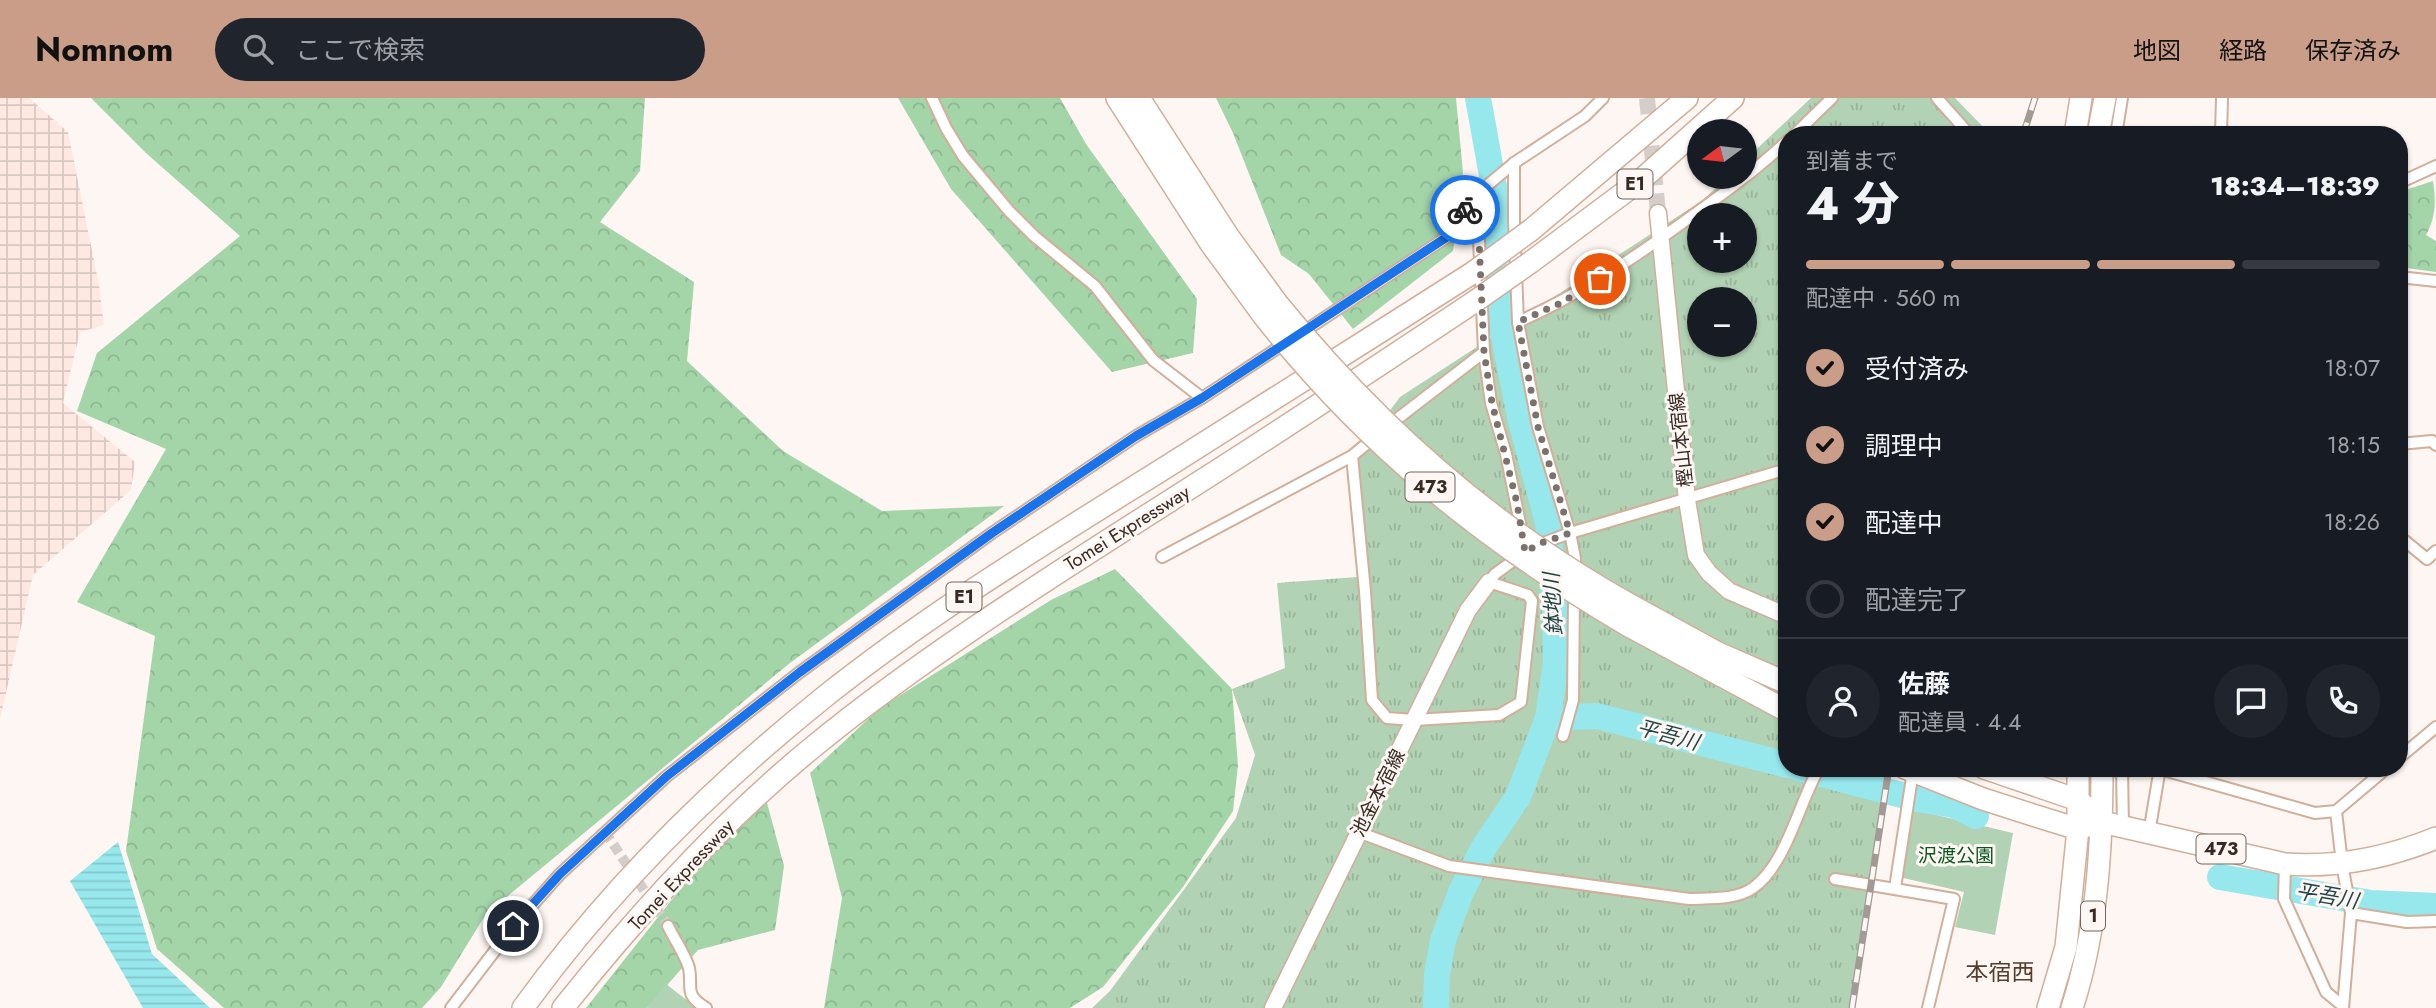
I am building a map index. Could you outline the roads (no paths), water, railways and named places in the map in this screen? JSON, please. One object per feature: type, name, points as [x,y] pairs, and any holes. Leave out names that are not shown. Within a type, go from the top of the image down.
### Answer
[{"type":"highway","name":"473","points":[[1117,98],[1211,244],[1270,309]]},
{"type":"highway","name":"473","points":[[1139,98],[1228,236],[1301,363],[1351,416],[1463,515],[1562,586],[1778,679]]},
{"type":"highway","name":"Tomei Expressway","points":[[523,1008],[603,907],[679,827],[745,765],[823,698],[922,626],[1030,553],[1474,272],[1531,230],[1687,98]]},
{"type":"highway","name":"Tomei Expressway","points":[[563,1008],[595,968],[697,854],[754,799],[879,695],[1073,562],[1314,410],[1477,300],[1641,180],[1733,98]]},
{"type":"highway","points":[[2076,126],[2081,98]]},
{"type":"highway","points":[[2100,126],[2105,98]]},
{"type":"highway","name":"473","points":[[1630,616],[1778,706]]},
{"type":"highway","points":[[1921,777],[2078,829]]},
{"type":"highway","name":"473","points":[[2010,777],[2078,800],[2112,824],[2285,864],[2342,864],[2396,853],[2436,838]]},
{"type":"highway","name":"1","points":[[2048,1008],[2066,947],[2078,829],[2078,777]]},
{"type":"highway","name":"1","points":[[2072,1008],[2084,971],[2112,824],[2104,777]]},
{"type":"highway","name":"473","points":[[2078,829],[2112,824]]},
{"type":"street","points":[[932,98],[963,156],[1009,211],[1034,236],[1096,286],[1153,360],[1202,398]]},
{"type":"street","points":[[451,1008],[513,926],[560,874],[667,776],[800,672],[992,533],[1136,436],[1202,398],[1447,237],[1477,194],[1514,163],[1585,116],[1603,98]]},
{"type":"street","points":[[1803,126],[1832,98]]},
{"type":"street","points":[[1937,98],[1962,126]]},
{"type":"street","points":[[2117,126],[2122,98]]},
{"type":"street","points":[[2221,126],[2222,98]]},
{"type":"street","points":[[1518,322],[1561,303],[1619,267],[1756,170],[1778,149]]},
{"type":"street","points":[[1514,163],[1518,322],[1538,427],[1575,558],[1573,700],[1563,736]]},
{"type":"street","points":[[2408,179],[2436,166]]},
{"type":"street","points":[[1477,194],[1484,352],[1492,403],[1517,503],[1525,552]]},
{"type":"street","name":"樫山本宿線","points":[[1658,213],[1687,500],[1696,555],[1709,573],[1729,591],[1778,612]]},
{"type":"street","points":[[2408,278],[2436,281]]},
{"type":"street","points":[[1162,556],[1352,456],[1410,407],[1484,352]]},
{"type":"street","points":[[2408,443],[2432,441],[2436,445]]},
{"type":"street","points":[[1352,456],[1372,700],[1387,718],[1414,720],[1499,715],[1521,702],[1532,601],[1528,595],[1489,582],[1495,574],[1525,552],[1570,533],[1778,471]]},
{"type":"street","points":[[2408,543],[2427,559],[2436,551]]},
{"type":"street","name":"池金本宿線","points":[[1273,1008],[1468,610],[1489,582]]},
{"type":"street","points":[[2408,750],[2436,727]]},
{"type":"street","points":[[1358,832],[1449,866],[1689,899],[1720,898],[1752,889],[1776,866],[1814,777]]},
{"type":"street","points":[[1895,888],[1910,777]]},
{"type":"street","points":[[2112,824],[2120,777]]},
{"type":"street","points":[[2149,833],[2159,777]]},
{"type":"street","points":[[2188,777],[2315,813],[2336,811],[2376,777]]},
{"type":"street","points":[[2336,811],[2351,912],[2343,1007]]},
{"type":"street","points":[[2285,864],[2284,900],[2326,992],[2343,1007]]},
{"type":"street","points":[[1835,879],[1954,899],[1928,1008]]},
{"type":"street","points":[[2351,912],[2407,922],[2436,921]]},
{"type":"street","points":[[668,926],[689,968],[688,990],[699,1004],[706,1008]]},
{"type":"water","points":[[118,842],[152,954],[210,1008],[143,1008],[70,881]]},
{"type":"waterway","name":"鉢地川","points":[[1436,1008],[1437,974],[1443,940],[1461,892],[1484,847],[1518,797],[1548,718],[1556,662],[1548,523],[1521,421],[1503,333],[1494,269],[1498,209],[1478,98]]},
{"type":"waterway","name":"平吾川","points":[[1548,718],[1597,716],[1778,763]]},
{"type":"waterway","name":"平吾川","points":[[1833,777],[1917,799],[1954,805],[1976,816]]},
{"type":"waterway","name":"平吾川","points":[[2220,877],[2371,903],[2436,906]]},
{"type":"tunnel","points":[[1647,98],[1658,213]]},
{"type":"tunnel","points":[[605,832],[668,926]]},
{"type":"railway","points":[[2026,126],[2035,98]]},
{"type":"railway","points":[[1852,1008],[1888,777]]},
{"type":"district","name":"本宿西","points":[[2000,972]]},
{"type":"park label","name":"沢渡公園","points":[[1956,855]]}]
